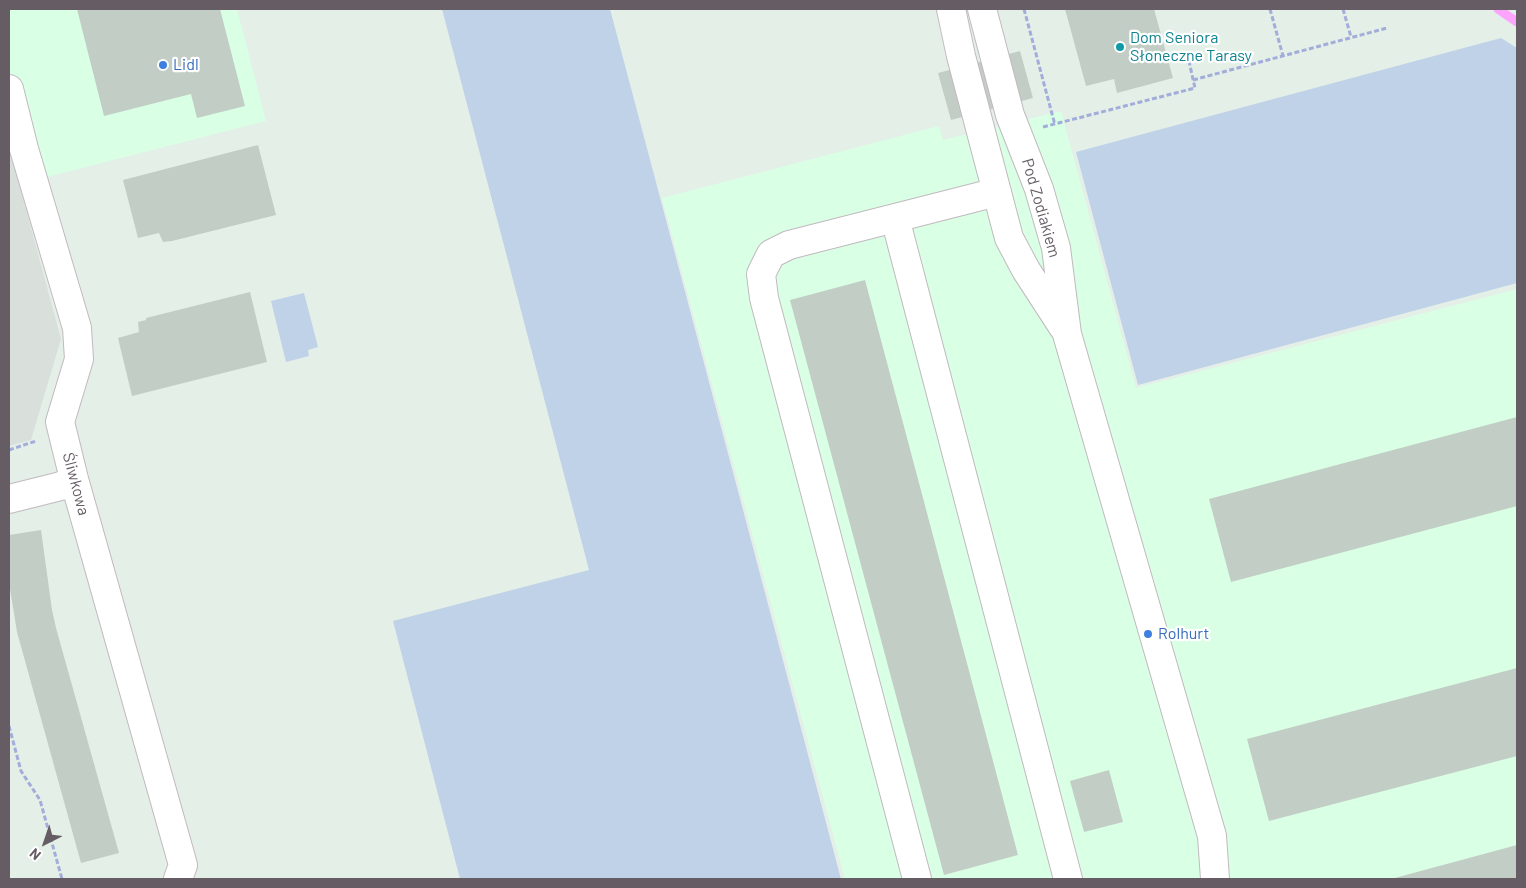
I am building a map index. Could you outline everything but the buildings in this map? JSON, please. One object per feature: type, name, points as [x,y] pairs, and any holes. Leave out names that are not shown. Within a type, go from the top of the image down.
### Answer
[{"type":"street","name":"Pod Zodiakiem","points":[[951,9],[961,56],[1009,238],[1026,270],[1067,334]]},
{"type":"street","name":"Pod Zodiakiem","points":[[982,9],[1010,115],[1040,189],[1056,248],[1067,334]]},
{"type":"street","name":"Śliwkowa","points":[[9,89],[30,171],[77,328],[79,359],[60,422],[74,480],[183,865],[178,879]]},
{"type":"street","points":[[917,879],[764,298],[761,274],[771,254],[789,245],[997,192]]},
{"type":"street","points":[[895,218],[1068,879]]},
{"type":"street","points":[[1067,334],[1212,836],[1215,879]]},
{"type":"street","points":[[9,500],[61,486],[74,480]]},
{"type":"path","points":[[1024,9],[1055,125]]},
{"type":"path","points":[[1270,9],[1282,56]]},
{"type":"path","points":[[1343,9],[1350,37]]},
{"type":"path","points":[[1194,80],[1387,28]]},
{"type":"path","points":[[1017,132],[1055,125],[1195,88],[1188,57]]},
{"type":"path","points":[[9,450],[36,442]]},
{"type":"path","points":[[9,726],[21,771],[40,800],[62,879]]},
{"type":"shaded area","points":[[9,9],[237,9],[266,121],[19,184],[9,146]]},
{"type":"shaded area","points":[[442,9],[610,9],[841,879],[460,879],[393,621],[589,570]]},
{"type":"shaded area","points":[[1501,38],[1517,48],[1517,283],[1138,385],[1076,152]]},
{"type":"shaded area","name":"Rolhurt","points":[[1061,111],[1136,388],[1517,289],[1517,879],[845,879],[662,198],[939,126],[943,140]]},
{"type":"shaded area","points":[[9,146],[61,339],[31,440],[9,446]]},
{"type":"shaded area","points":[[304,293],[318,347],[308,350],[309,356],[286,362],[271,301]]},
{"type":"waterway","points":[[1498,9],[1517,22]]},
{"type":"place","name":"Dom Seniora Słoneczne Tarasy","points":[[1120,47]]},
{"type":"place","name":"Lidl","points":[[163,65]]},
{"type":"place","name":"Rolhurt","points":[[1148,634]]}]
